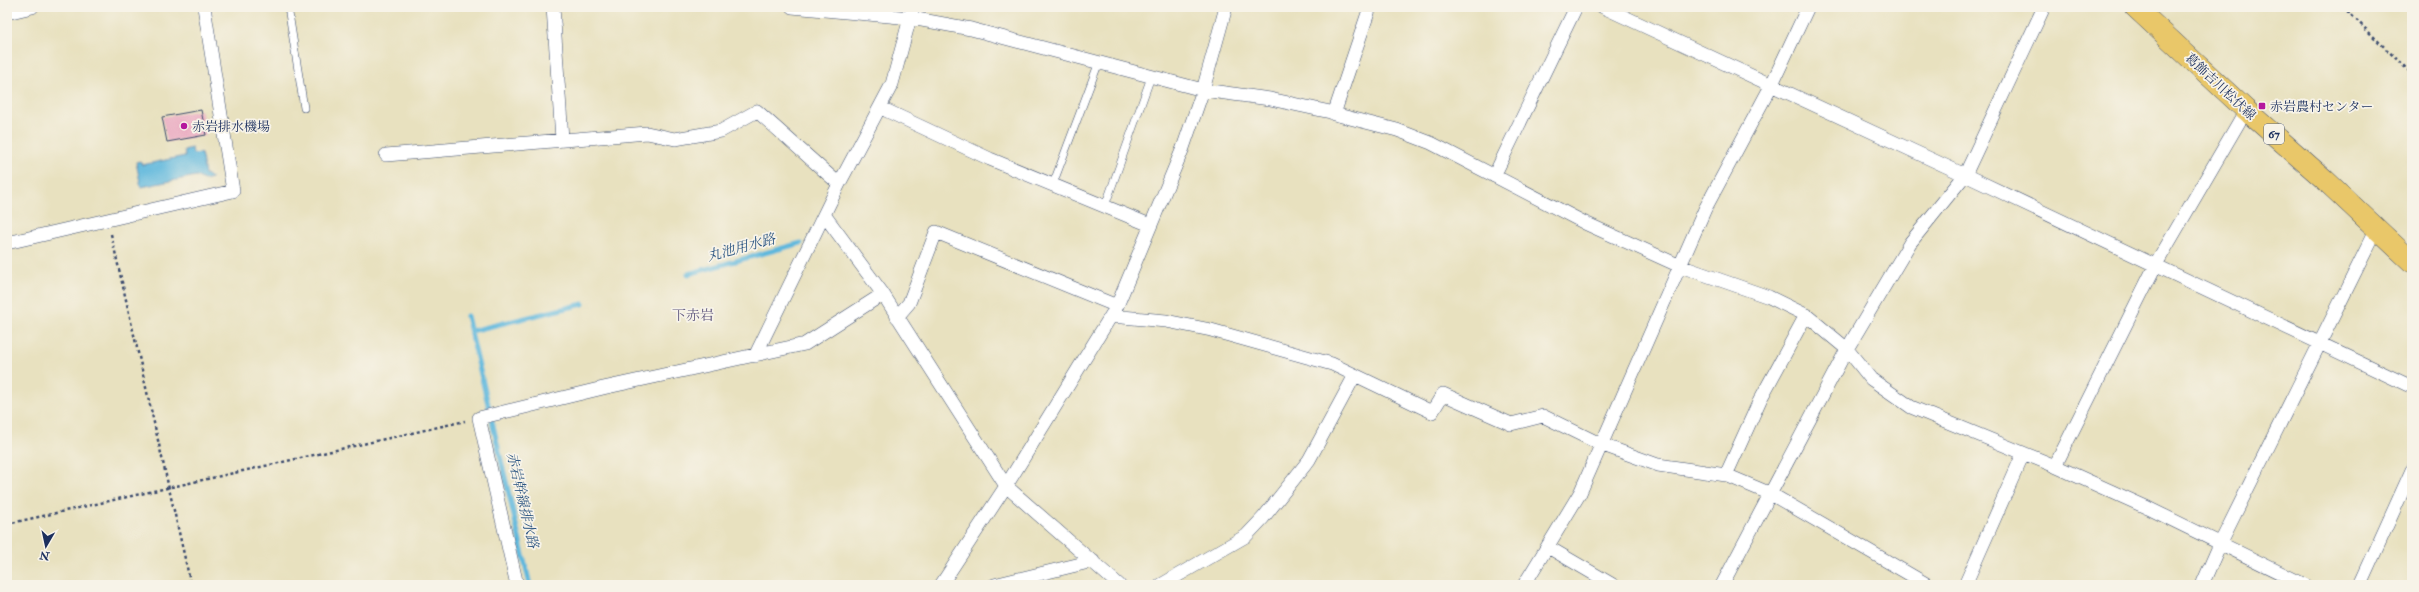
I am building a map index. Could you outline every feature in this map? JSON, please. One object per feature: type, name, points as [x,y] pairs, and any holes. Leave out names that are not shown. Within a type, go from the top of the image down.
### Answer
[{"type":"main road","name":"葛飾吉川松伏線","points":[[2135,7],[2246,110],[2377,228],[2412,262]]},
{"type":"street","points":[[7,13],[32,7]]},
{"type":"street","points":[[7,243],[233,191],[204,7]]},
{"type":"street","points":[[553,7],[562,139]]},
{"type":"street","points":[[792,7],[912,12],[1203,90],[1270,99],[1335,113],[1397,130],[1431,144],[1585,223],[1680,266],[1769,298],[1806,315],[1847,349],[1871,379],[1911,407],[2055,466],[2305,585]]},
{"type":"street","points":[[941,585],[1006,486],[1114,311],[1183,148],[1203,90],[1226,7]]},
{"type":"street","points":[[1335,113],[1370,7]]},
{"type":"street","points":[[1494,176],[1576,7]]},
{"type":"street","points":[[1603,7],[1965,175],[2412,387]]},
{"type":"street","points":[[1524,585],[1580,492],[1705,209],[1771,86],[1808,7]]},
{"type":"street","points":[[1722,585],[1847,349],[1910,243],[1965,175],[2044,7]]},
{"type":"street","points":[[755,356],[825,216],[839,184],[892,84],[912,12]]},
{"type":"street","points":[[880,108],[990,159],[1150,225]]},
{"type":"street","points":[[2055,466],[2155,266],[2246,110]]},
{"type":"street","points":[[386,155],[647,133],[675,139],[721,132],[757,111],[839,184]]},
{"type":"street","points":[[825,216],[882,294],[1006,486],[1119,585]]},
{"type":"street","points":[[2202,585],[2220,544],[2377,228]]},
{"type":"street","points":[[897,317],[909,303],[936,232],[1114,311],[1211,330],[1332,364],[1432,412],[1444,394],[1512,424],[1543,416],[1600,444],[1658,466],[1726,475],[1771,494],[1928,585]]},
{"type":"street","points":[[517,585],[479,418],[603,388],[805,344],[882,294]]},
{"type":"street","points":[[1726,475],[1760,400],[1806,315]]},
{"type":"street","points":[[1161,585],[1246,536],[1263,518],[1310,460],[1355,375]]},
{"type":"street","points":[[1965,585],[2023,454]]},
{"type":"street","points":[[2360,585],[2412,470]]},
{"type":"street","points":[[1548,547],[1613,585]]},
{"type":"street","points":[[994,585],[1093,561]]},
{"type":"lane","points":[[288,7],[304,108]]},
{"type":"lane","points":[[1053,184],[1098,62]]},
{"type":"lane","points":[[1105,206],[1151,77]]},
{"type":"path","points":[[2343,7],[2412,74]]},
{"type":"path","points":[[107,220],[170,488],[191,585]]},
{"type":"path","points":[[7,524],[479,418]]},
{"type":"water","points":[[192,148],[193,154],[201,153],[205,174],[212,178],[204,180],[196,176],[141,187],[136,162],[140,161],[142,165],[185,156],[184,150]]},
{"type":"building","name":"赤岩排水機場","points":[[201,110],[206,135],[167,142],[162,117]]},
{"type":"waterway","name":"丸池用水路","points":[[688,274],[801,243]]},
{"type":"waterway","name":"丸池用水路","points":[[471,331],[583,304]]},
{"type":"waterway","name":"赤岩幹線排水路","points":[[467,316],[489,408]]},
{"type":"waterway","name":"赤岩幹線排水路","points":[[492,421],[530,585]]},
{"type":"place","name":"赤岩農村センター","points":[[2262,106]]},
{"type":"place","name":"赤岩排水機場","points":[[184,126]]},
{"type":"district","name":"下赤岩","points":[[693,315]]}]
